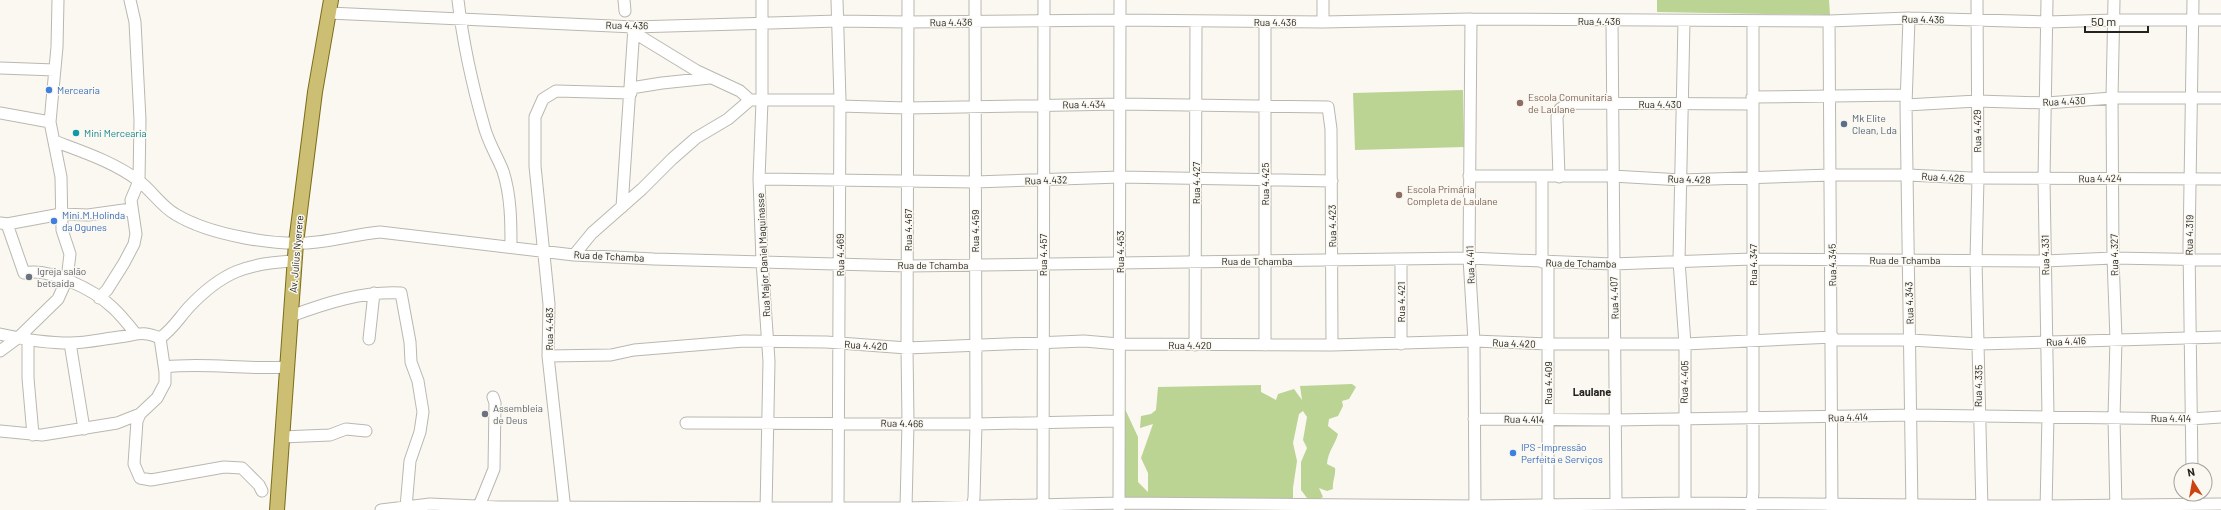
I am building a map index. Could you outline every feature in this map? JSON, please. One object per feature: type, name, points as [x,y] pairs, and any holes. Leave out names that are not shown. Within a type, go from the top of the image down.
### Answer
[{"type":"main road","name":"Av. Julius Nyerere","points":[[277,510],[294,261],[315,92],[330,7]]},
{"type":"street","points":[[0,351],[24,338],[58,299],[67,279],[70,254],[62,230],[61,177],[50,122],[55,70],[58,0]]},
{"type":"street","points":[[99,298],[106,290],[134,244],[136,234],[130,209],[131,200],[139,181],[138,79],[135,22],[130,0]]},
{"type":"street","points":[[458,0],[468,64],[484,126],[503,172],[511,212],[511,247]]},
{"type":"street","name":"Rua Major Daniel Maquinasse","points":[[762,0],[762,101],[759,179],[762,261],[768,342],[769,425],[766,509]]},
{"type":"street","name":"Rua 4.469","points":[[837,0],[840,103],[838,181],[840,264],[838,508]]},
{"type":"street","name":"Rua 4.467","points":[[906,508],[908,423],[906,348],[908,266],[908,0]]},
{"type":"street","name":"Rua 4.459","points":[[972,508],[976,424],[975,0]]},
{"type":"street","name":"Rua 4.457","points":[[1043,508],[1044,0]]},
{"type":"street","name":"Rua 4.453","points":[[1119,507],[1120,0]]},
{"type":"street","points":[[1323,0],[1323,22]]},
{"type":"street","name":"Rua 4.429","points":[[1976,261],[1978,178],[1977,0]]},
{"type":"street","name":"Rua 4.331","points":[[2046,508],[2048,415],[2044,179],[2047,103],[2047,0]]},
{"type":"street","name":"Rua 4.327","points":[[2114,0],[2112,98],[2114,177],[2113,258],[2116,339],[2114,418],[2116,507]]},
{"type":"street","name":"Rua 4.319","points":[[2192,462],[2189,259],[2193,0]]},
{"type":"street","name":"Rua 4.436","points":[[330,7],[460,18],[634,29],[762,22],[838,21],[908,22],[1120,20],[1196,22],[1323,22],[1471,19],[1612,21],[1830,21],[1909,18],[2047,22],[2114,20],[2221,20]]},
{"type":"street","name":"Rua 4.343","points":[[1909,18],[1906,100],[1908,260],[1911,340],[1912,507]]},
{"type":"street","name":"Rua 4.411","points":[[1471,19],[1469,258],[1474,341],[1475,508]]},
{"type":"street","name":"Rua 4.407","points":[[1612,21],[1612,264],[1616,344],[1616,504]]},
{"type":"street","name":"Rua 4.405","points":[[1684,21],[1684,104],[1679,261],[1685,344],[1685,503]]},
{"type":"street","name":"Rua 4.347","points":[[1751,508],[1753,340],[1752,259],[1754,179],[1752,100],[1753,21]]},
{"type":"street","name":"Rua 4.345","points":[[1830,21],[1833,418],[1832,508]]},
{"type":"street","name":"Rua 4.427","points":[[1195,345],[1197,106],[1196,22]]},
{"type":"street","name":"Rua 4.425","points":[[1264,345],[1265,22]]},
{"type":"street","points":[[574,255],[592,233],[696,138],[728,119],[750,100],[740,91],[710,78],[678,61],[634,29]]},
{"type":"street","points":[[622,207],[634,29]]},
{"type":"street","points":[[0,68],[55,70]]},
{"type":"street","name":"Rua 4.483","points":[[565,509],[548,356],[549,304],[535,147],[535,117],[543,99],[556,91],[631,91],[662,82],[710,78]]},
{"type":"street","name":"Rua 4.430","points":[[1559,177],[1558,114],[1562,107],[1569,103],[1684,104],[1830,95],[1906,100],[2047,103],[2112,98],[2221,98]]},
{"type":"street","name":"Rua 4.434","points":[[750,100],[840,103],[907,108],[1043,104],[1328,107]]},
{"type":"street","name":"Rua 4.423","points":[[1328,107],[1331,129],[1332,181],[1332,345]]},
{"type":"street","points":[[0,113],[50,122]]},
{"type":"street","name":"Rua de Tchamba","points":[[54,141],[103,160],[139,181],[165,207],[186,220],[249,239],[296,243],[320,242],[356,234],[380,232],[574,255],[683,260],[908,266],[1120,264],[1196,261],[1401,261],[1469,258],[1612,264],[1752,259],[2045,261],[2113,258],[2221,260]]},
{"type":"street","name":"Rua 4.428","points":[[1469,176],[1612,176],[1682,180],[1754,179],[1831,175],[1908,175]]},
{"type":"street","name":"Rua 4.426","points":[[1908,175],[1978,178]]},
{"type":"street","name":"Rua 4.409","points":[[1542,176],[1548,344],[1548,505]]},
{"type":"street","name":"Rua 4.432","points":[[759,179],[976,182],[1120,177],[1332,181]]},
{"type":"street","name":"Rua 4.424","points":[[1978,178],[2044,179],[2114,177],[2221,179]]},
{"type":"street","points":[[130,209],[88,215],[61,214],[3,223],[24,273],[32,272],[67,279],[111,306],[135,333]]},
{"type":"street","points":[[160,338],[170,332],[190,306],[219,279],[239,270],[258,264],[294,261]]},
{"type":"street","name":"Rua 4.421","points":[[1401,261],[1401,344]]},
{"type":"street","name":"Rua 4.335","points":[[1976,261],[1979,344],[1978,415],[1982,508]]},
{"type":"street","points":[[291,316],[336,301],[374,293],[401,293],[410,342],[411,362],[422,401],[422,420],[410,462],[406,507]]},
{"type":"street","points":[[369,339],[374,293]]},
{"type":"street","points":[[0,334],[70,343],[121,337],[135,333],[146,333],[160,338]]},
{"type":"street","name":"Rua 4.416","points":[[1832,339],[1911,340],[1979,344],[2047,343],[2190,336],[2221,337]]},
{"type":"street","points":[[24,338],[33,435]]},
{"type":"street","points":[[0,431],[33,435],[84,429],[117,423],[140,414],[157,398],[162,391],[166,378],[160,338]]},
{"type":"street","name":"Rua 4.420","points":[[548,356],[611,355],[634,350],[713,342],[840,344],[906,348],[1084,341],[1119,344],[1332,345],[1474,341],[1548,344],[1685,344],[1753,340],[1832,339]]},
{"type":"street","points":[[70,343],[84,429]]},
{"type":"street","points":[[165,367],[206,364],[248,368],[286,367]]},
{"type":"street","points":[[479,506],[494,469],[495,407],[493,397]]},
{"type":"street","points":[[140,414],[136,427],[134,464],[140,478],[151,480],[224,467],[242,468],[259,485],[262,491]]},
{"type":"street","name":"Rua 4.414","points":[[1474,419],[1615,420],[1833,418],[1911,415],[2048,415],[2191,419],[2221,417]]},
{"type":"street","name":"Rua 4.466","points":[[686,423],[769,425],[839,422],[976,424],[1118,421]]},
{"type":"street","points":[[282,437],[330,434],[346,429],[366,431]]},
{"type":"street","points":[[381,510],[406,507],[479,506],[565,509],[1119,507],[1475,508],[1548,505],[1591,507],[1616,504],[1685,503],[1751,508],[2046,508],[2116,507],[2193,503],[2221,504]]},
{"type":"green space","points":[[1657,0],[1829,0],[1830,15],[1657,12]]},
{"type":"green space","points":[[1463,90],[1464,147],[1355,150],[1353,93]]},
{"type":"green space","points":[[1352,384],[1356,387],[1349,399],[1342,401],[1343,406],[1338,416],[1329,419],[1328,426],[1338,434],[1329,455],[1327,464],[1335,468],[1333,489],[1327,491],[1319,488],[1323,497],[1316,501],[1307,498],[1301,490],[1301,462],[1307,448],[1303,440],[1307,417],[1303,411],[1299,414],[1293,443],[1297,461],[1293,488],[1293,501],[1119,501],[1122,411],[1125,409],[1138,437],[1138,482],[1148,492],[1148,473],[1141,458],[1153,424],[1140,428],[1141,416],[1151,414],[1156,410],[1158,387],[1261,385],[1261,392],[1276,400],[1278,394],[1294,389],[1302,400],[1300,386]]},
{"type":"place","name":"Mercearia","points":[[49,90]]},
{"type":"place","name":"Escola Comunitaria de Laulane","points":[[1520,103]]},
{"type":"place","name":"Mk Elite Clean, Lda","points":[[1844,124]]},
{"type":"place","name":"Mini Mercearia","points":[[76,133]]},
{"type":"place","name":"Escola Primária Completa de Laulane","points":[[1399,195]]},
{"type":"place","name":"Mini.M.Holinda da Ogunes","points":[[54,221]]},
{"type":"place","name":"Igreja salão betsaida","points":[[29,277]]},
{"type":"place","name":"Assembleia de Deus","points":[[485,414]]},
{"type":"place","name":"IPS -Impressão Perfeita e Serviços","points":[[1513,453]]},
{"type":"district","name":"Laulane","points":[[1592,391]]}]
